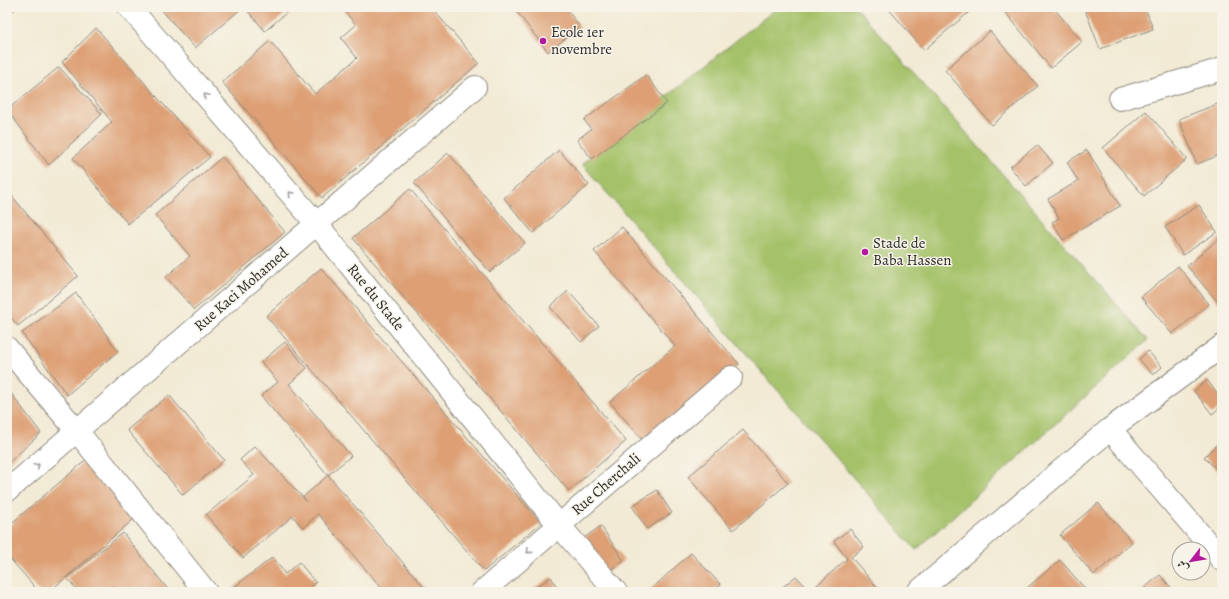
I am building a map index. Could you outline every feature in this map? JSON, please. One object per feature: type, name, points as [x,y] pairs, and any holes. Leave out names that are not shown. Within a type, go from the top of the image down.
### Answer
[{"type":"street","name":"Rue du Stade","points":[[129,7],[316,223],[559,525],[616,592]]},
{"type":"street","points":[[1120,99],[1222,69]]},
{"type":"street","name":"Rue Kaci Mohamed","points":[[7,491],[475,87]]},
{"type":"street","points":[[918,592],[1110,429],[1222,346]]},
{"type":"street","points":[[7,348],[83,426],[206,592]]},
{"type":"street","name":"Rue Cherchali","points":[[482,592],[731,377]]},
{"type":"street","points":[[1110,429],[1222,560]]},
{"type":"green space","name":"Stade de Baba Hassen","points":[[778,7],[856,7],[1148,340],[916,550],[582,164]]},
{"type":"building","points":[[7,7],[17,7],[7,16]]},
{"type":"building","points":[[159,7],[243,7],[195,48]]},
{"type":"building","points":[[250,7],[293,7],[265,31],[247,10]]},
{"type":"building","points":[[341,7],[431,7],[479,63],[322,198],[222,82],[270,41],[315,94],[357,58],[341,38],[356,25]]},
{"type":"building","points":[[513,7],[565,7],[580,27],[548,52]]},
{"type":"building","points":[[887,7],[975,7],[924,50]]},
{"type":"building","points":[[1001,7],[1053,7],[1082,42],[1051,68]]},
{"type":"building","points":[[1084,7],[1145,7],[1153,29],[1100,49]]},
{"type":"building","points":[[96,28],[210,157],[128,224],[73,158],[112,122],[62,62]]},
{"type":"building","points":[[990,31],[1038,86],[992,125],[945,70]]},
{"type":"building","points":[[59,67],[102,114],[49,165],[7,110]]},
{"type":"building","points":[[646,75],[667,103],[592,159],[577,140],[591,129],[584,120]]},
{"type":"building","points":[[1222,102],[1222,154],[1197,164],[1179,119]]},
{"type":"building","points":[[1146,111],[1187,159],[1144,196],[1103,148]]},
{"type":"building","points":[[1037,145],[1053,163],[1026,186],[1010,167]]},
{"type":"building","points":[[559,150],[589,185],[533,233],[504,198]]},
{"type":"building","points":[[1087,150],[1120,206],[1063,240],[1052,222],[1059,218],[1048,199],[1078,181],[1067,162]]},
{"type":"building","points":[[448,153],[525,243],[490,272],[414,183]]},
{"type":"building","points":[[222,157],[285,232],[194,310],[166,277],[190,256],[155,215]]},
{"type":"building","points":[[410,189],[626,441],[569,491],[353,238]]},
{"type":"building","points":[[7,190],[78,276],[18,326],[7,313]]},
{"type":"building","points":[[1199,205],[1217,232],[1183,255],[1165,227]]},
{"type":"building","points":[[622,227],[739,364],[646,444],[610,402],[675,346],[594,251]]},
{"type":"building","points":[[1222,236],[1222,307],[1187,266]]},
{"type":"building","points":[[1178,266],[1209,304],[1172,334],[1141,297]]},
{"type":"building","points":[[321,268],[541,523],[484,571],[266,316]]},
{"type":"building","points":[[568,291],[599,326],[581,342],[550,307]]},
{"type":"building","points":[[76,293],[118,351],[67,395],[22,333]]},
{"type":"building","points":[[285,342],[307,368],[289,384],[351,456],[328,475],[261,396],[278,382],[261,362]]},
{"type":"building","points":[[1148,351],[1162,367],[1153,375],[1139,359]]},
{"type":"building","points":[[1207,380],[1222,399],[1222,406],[1212,414],[1194,391]]},
{"type":"building","points":[[7,388],[41,433],[7,464]]},
{"type":"building","points":[[169,395],[224,460],[183,495],[127,430]]},
{"type":"building","points":[[743,430],[788,483],[733,530],[688,477]]},
{"type":"building","points":[[1222,439],[1222,475],[1204,457]]},
{"type":"building","points":[[255,446],[307,502],[303,497],[328,475],[428,592],[385,592],[318,514],[303,528],[293,516],[243,558],[206,515],[254,475],[240,460]]},
{"type":"building","points":[[86,460],[135,518],[49,592],[39,592],[7,555],[7,527]]},
{"type":"building","points":[[657,490],[672,513],[647,529],[632,506]]},
{"type":"building","points":[[1098,503],[1132,542],[1094,575],[1060,535]]},
{"type":"building","points":[[601,526],[624,561],[607,572],[584,538]]},
{"type":"building","points":[[850,529],[864,547],[851,557],[881,592],[777,592],[796,576],[810,591],[847,559],[834,541]]},
{"type":"building","points":[[123,533],[170,592],[119,592],[114,586],[106,592],[79,592],[67,578]]},
{"type":"building","points":[[691,553],[721,585],[713,592],[648,592]]},
{"type":"building","points":[[273,557],[285,574],[299,562],[316,583],[304,592],[236,592],[233,588]]},
{"type":"building","points":[[1060,560],[1088,592],[1022,592]]},
{"type":"building","points":[[1160,575],[1175,592],[1140,592]]},
{"type":"building","points":[[551,577],[560,592],[528,592]]},
{"type":"place","name":"Ecole 1er novembre","points":[[543,41]]},
{"type":"place","name":"Stade de Baba Hassen","points":[[865,252]]}]
